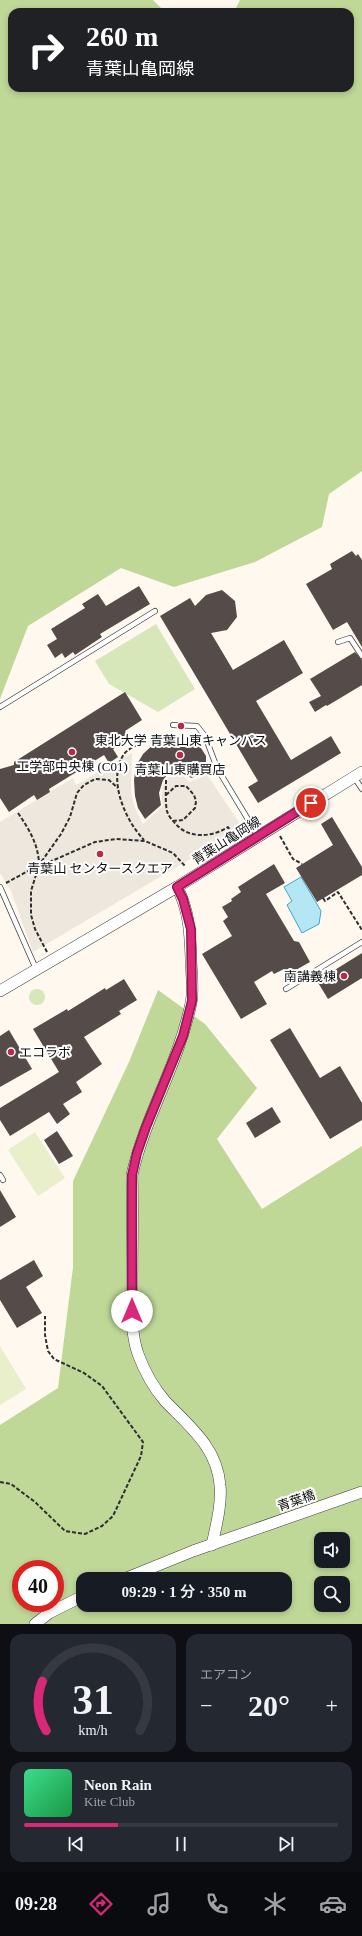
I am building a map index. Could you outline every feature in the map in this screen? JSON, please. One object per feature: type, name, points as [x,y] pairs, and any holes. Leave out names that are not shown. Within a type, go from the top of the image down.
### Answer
[{"type":"street","name":"青葉山亀岡線","points":[[0,991],[177,887],[358,774]]},
{"type":"street","points":[[177,887],[183,899],[191,929],[192,1001],[183,1036],[146,1127],[137,1153],[132,1175],[132,1327],[138,1353],[150,1382],[164,1400],[200,1436],[210,1450],[216,1466],[220,1485],[218,1515],[212,1545]]},
{"type":"street","name":"青葉橋","points":[[142,1572],[212,1545],[362,1492]]},
{"type":"street","points":[[35,1624],[49,1613],[76,1600]]},
{"type":"lane","points":[[0,707],[155,611]]},
{"type":"lane","points":[[338,642],[350,638],[362,656]]},
{"type":"lane","points":[[173,725],[197,726],[206,736],[217,768],[258,836]]},
{"type":"lane","points":[[358,774],[362,789]]},
{"type":"lane","points":[[0,887],[36,969]]},
{"type":"lane","points":[[286,989],[362,942]]},
{"type":"lane","points":[[0,1175],[3,1180]]},
{"type":"path","points":[[143,742],[125,753],[117,771],[118,788],[126,812],[136,832],[145,841]]},
{"type":"path","points":[[45,949],[35,929],[30,903],[31,891],[39,865],[61,834],[70,817],[77,793],[84,785],[95,779],[109,780],[118,788]]},
{"type":"path","points":[[166,780],[167,813],[184,831],[196,835],[220,832],[228,827],[233,834]]},
{"type":"path","points":[[166,796],[170,790],[176,786],[186,786],[194,794],[196,801],[192,813],[183,820],[173,821]]},
{"type":"path","points":[[18,813],[28,827],[38,850],[39,865]]},
{"type":"path","points":[[274,826],[293,859],[302,864]]},
{"type":"path","points":[[4,883],[39,865],[95,842],[116,840],[145,841],[173,853],[185,866]]},
{"type":"path","points":[[324,898],[325,901],[338,892],[362,930]]},
{"type":"path","points":[[0,1482],[11,1484],[35,1502],[65,1531],[85,1534],[102,1526],[113,1516],[141,1456],[143,1442],[102,1386],[84,1372],[54,1359],[48,1352],[45,1335],[45,1316]]},
{"type":"green space","points":[[0,0],[153,0],[161,8],[8,8],[8,92],[354,92],[354,8],[236,8],[240,0],[362,0],[362,471],[329,494],[322,527],[255,562],[174,587],[121,568],[28,626],[0,699]]},
{"type":"green space","points":[[156,624],[195,689],[158,712],[109,684],[95,661]]},
{"type":"green space","points":[[37,989],[43,991],[45,997],[43,1003],[37,1005],[31,1003],[29,997],[31,991]]},
{"type":"green space","points":[[158,990],[205,1024],[257,1088],[217,1139],[262,1209],[362,1146],[362,1624],[0,1624],[0,1425],[58,1388],[73,1267],[73,1181],[129,1062]]},
{"type":"green space","points":[[35,1132],[65,1178],[38,1196],[8,1150]]},
{"type":"green space","points":[[0,1346],[26,1389],[0,1405]]},
{"type":"shaded area","name":"青葉山 センタースクエア","points":[[132,753],[131,792],[135,808],[143,824],[163,806],[161,795],[163,786],[170,776],[178,772],[190,782],[207,775],[243,828],[33,952],[11,891],[0,873],[0,822],[73,778],[76,785]]},
{"type":"water","points":[[301,877],[321,911],[319,924],[302,933],[287,905],[292,901],[284,887]]},
{"type":"building","points":[[352,551],[356,556],[358,554],[362,560],[362,647],[347,622],[333,630],[306,584],[332,569],[330,564]]},
{"type":"building","points":[[139,586],[150,604],[100,634],[102,637],[75,655],[73,652],[65,658],[62,653],[55,658],[47,645],[57,639],[51,629],[85,608],[82,604],[98,594],[106,606]]},
{"type":"building","points":[[222,590],[235,601],[237,617],[227,630],[211,633],[233,670],[284,640],[303,673],[256,701],[291,760],[331,736],[341,753],[258,803],[248,787],[258,781],[160,616],[190,598],[195,606],[206,595]]},
{"type":"building","points":[[355,652],[362,660],[362,685],[315,712],[309,702],[321,696],[310,679]]},
{"type":"building","name":"工学部中央棟 (C01)","points":[[125,692],[142,720],[125,731],[130,739],[113,749],[118,757],[109,763],[104,755],[49,789],[50,792],[37,800],[34,795],[9,812],[0,798],[0,769],[14,765],[14,762]]},
{"type":"building","points":[[180,737],[192,741],[201,748],[206,756],[204,773],[191,778],[183,770],[177,769],[167,775],[163,780],[159,793],[161,805],[145,819],[138,808],[135,796],[134,780],[136,766],[143,754],[155,743],[167,738]]},
{"type":"building","points":[[332,817],[362,867],[362,875],[317,902],[296,868],[333,845],[321,824]]},
{"type":"building","points":[[274,864],[285,883],[266,894],[294,941],[299,942],[310,962],[287,975],[284,969],[274,974],[272,971],[254,982],[267,1004],[241,1019],[202,954],[232,936],[223,921],[228,917],[222,907],[232,901],[231,899],[241,892],[238,887]]},
{"type":"building","name":"南講義棟","points":[[362,953],[362,978],[328,999],[317,981]]},
{"type":"building","points":[[124,979],[137,1000],[119,1011],[121,1014],[84,1037],[102,1064],[76,1082],[82,1092],[63,1104],[70,1114],[57,1124],[49,1112],[10,1136],[0,1120],[0,1108],[59,1072],[33,1029],[67,1009],[68,1011],[105,988],[106,990]]},
{"type":"building","points":[[290,1028],[320,1078],[340,1066],[362,1103],[362,1120],[330,1139],[270,1040]]},
{"type":"building","name":"エコラボ","points":[[9,1030],[32,1069],[0,1087],[0,1036]]},
{"type":"building","points":[[272,1107],[281,1122],[255,1138],[246,1123]]},
{"type":"building","points":[[57,1131],[73,1156],[59,1164],[44,1140]]},
{"type":"building","points":[[0,1190],[16,1217],[0,1227]]},
{"type":"building","points":[[34,1260],[43,1276],[26,1287],[42,1313],[17,1328],[0,1300],[0,1280]]},
{"type":"place","name":"東北大学 青葉山東キャンパス","points":[[181,726]]},
{"type":"place","name":"工学部中央棟 (C01)","points":[[72,752]]},
{"type":"place","name":"青葉山東購買店","points":[[180,755]]},
{"type":"place","name":"青葉山 センタースクエア","points":[[100,854]]},
{"type":"place","name":"南講義棟","points":[[344,976]]},
{"type":"place","name":"エコラボ","points":[[11,1052]]},
{"type":"route","points":[[132,1311],[132,1175],[137,1153],[146,1127],[183,1036],[192,1001],[191,929],[183,899],[177,887],[311,803]]}]
